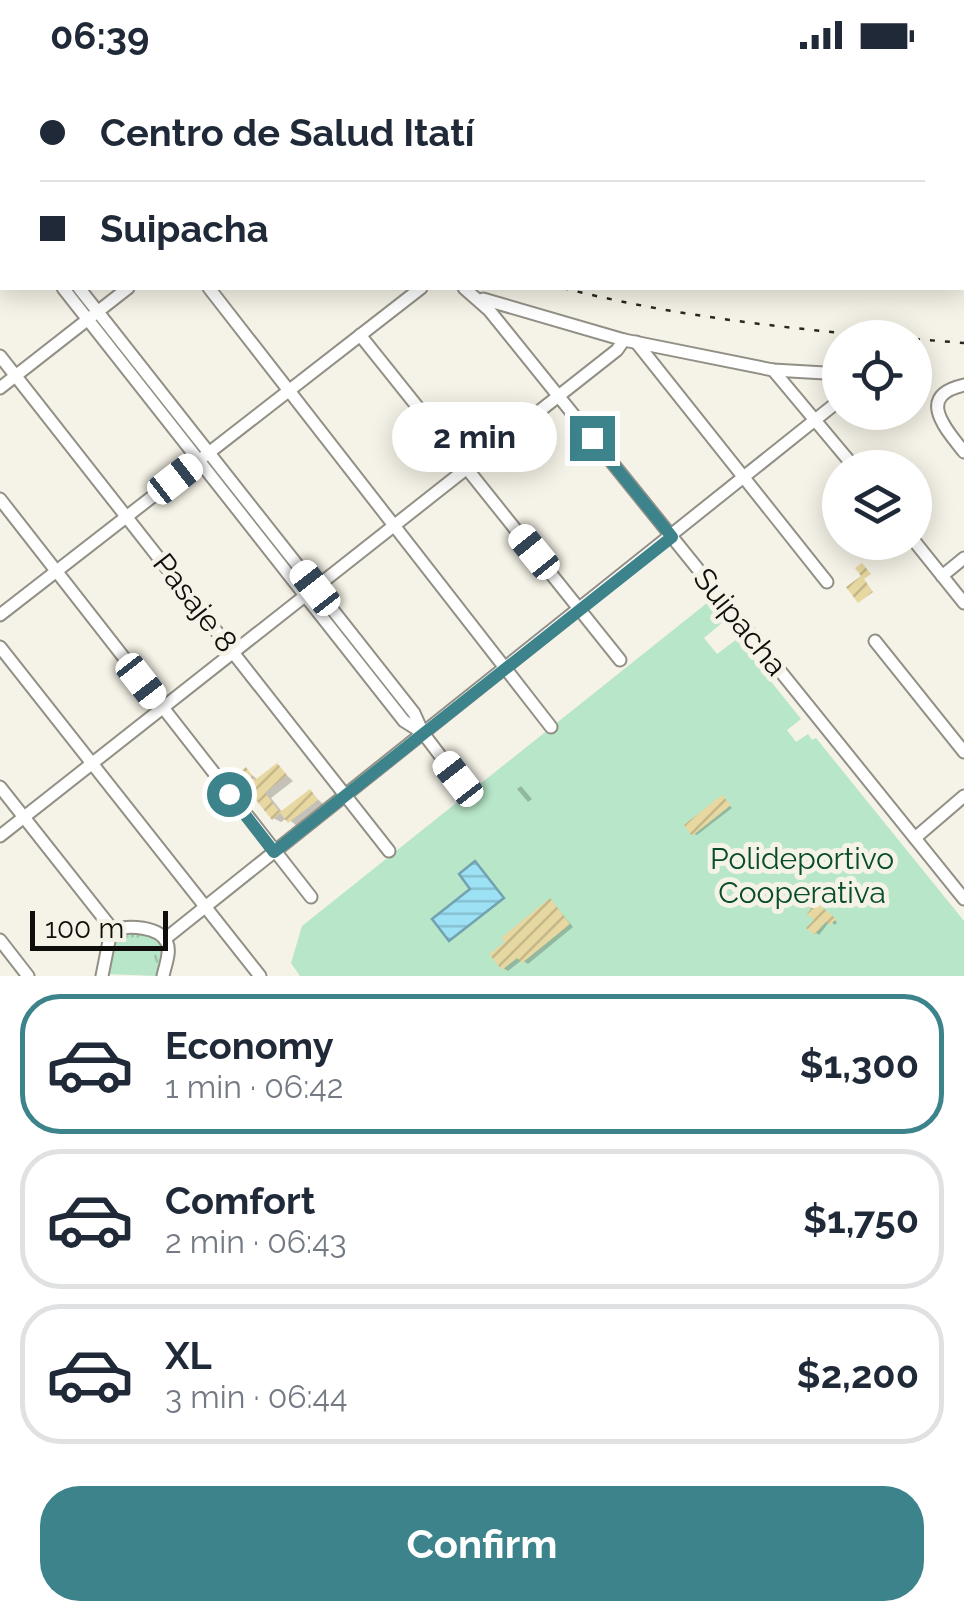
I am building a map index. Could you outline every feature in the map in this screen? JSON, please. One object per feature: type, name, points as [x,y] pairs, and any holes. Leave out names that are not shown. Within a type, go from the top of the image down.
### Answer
[{"type":"street","points":[[64,290],[93,315]]},
{"type":"street","points":[[80,290],[93,315],[310,592],[414,714],[422,733],[458,779]]},
{"type":"street","points":[[0,388],[125,290]]},
{"type":"street","points":[[211,290],[551,727]]},
{"type":"street","points":[[0,616],[417,290]]},
{"type":"street","points":[[467,290],[479,298],[630,340],[773,370],[822,373]]},
{"type":"street","name":"Suipacha","points":[[479,298],[964,899]]},
{"type":"street","points":[[360,335],[620,660]]},
{"type":"street","points":[[0,836],[630,340]]},
{"type":"street","points":[[630,340],[827,582]]},
{"type":"street","name":"Pasaje 8","points":[[0,356],[389,851]]},
{"type":"street","points":[[773,370],[840,450]]},
{"type":"street","points":[[964,385],[944,395],[936,406],[937,418],[964,452]]},
{"type":"street","points":[[165,939],[822,415]]},
{"type":"street","points":[[0,499],[312,897]]},
{"type":"street","points":[[942,576],[964,558]]},
{"type":"street","points":[[929,560],[964,603]]},
{"type":"street","points":[[875,641],[964,752]]},
{"type":"street","points":[[0,647],[260,976]]},
{"type":"street","points":[[0,787],[113,930]]},
{"type":"street","points":[[915,838],[964,796]]},
{"type":"street","points":[[113,930],[130,927],[158,932],[169,946],[163,976]]},
{"type":"street","points":[[102,976],[113,930]]},
{"type":"street","points":[[0,940],[28,976]]},
{"type":"green space","name":"Polideportivo Cooperativa","points":[[707,603],[723,622],[704,638],[717,654],[737,639],[801,719],[787,730],[796,742],[808,734],[812,740],[816,738],[964,921],[964,976],[300,976],[291,963],[302,926]]},
{"type":"green space","points":[[125,933],[154,936],[163,948],[157,976],[108,974],[114,941]]},
{"type":"water","points":[[475,861],[504,898],[449,941],[432,919],[470,889],[459,874]]},
{"type":"building","points":[[862,563],[871,574],[864,579],[873,592],[858,603],[846,587],[861,576],[855,568]]},
{"type":"building","points":[[277,763],[287,775],[265,793],[280,812],[310,789],[318,800],[288,823],[280,813],[272,820],[236,775],[246,767],[255,780]]},
{"type":"building","points":[[722,795],[731,805],[692,836],[684,825]]},
{"type":"building","points":[[810,897],[836,919],[830,925],[826,922],[814,935],[806,928],[814,920],[804,903]]},
{"type":"building","points":[[550,898],[570,924],[522,963],[517,958],[502,970],[489,954],[505,942],[501,938]]},
{"type":"railway","points":[[572,290],[728,320],[822,331]]},
{"type":"railway","points":[[932,340],[964,343]]},
{"type":"route","points":[[229,794],[274,852],[672,537],[592,438]]}]
